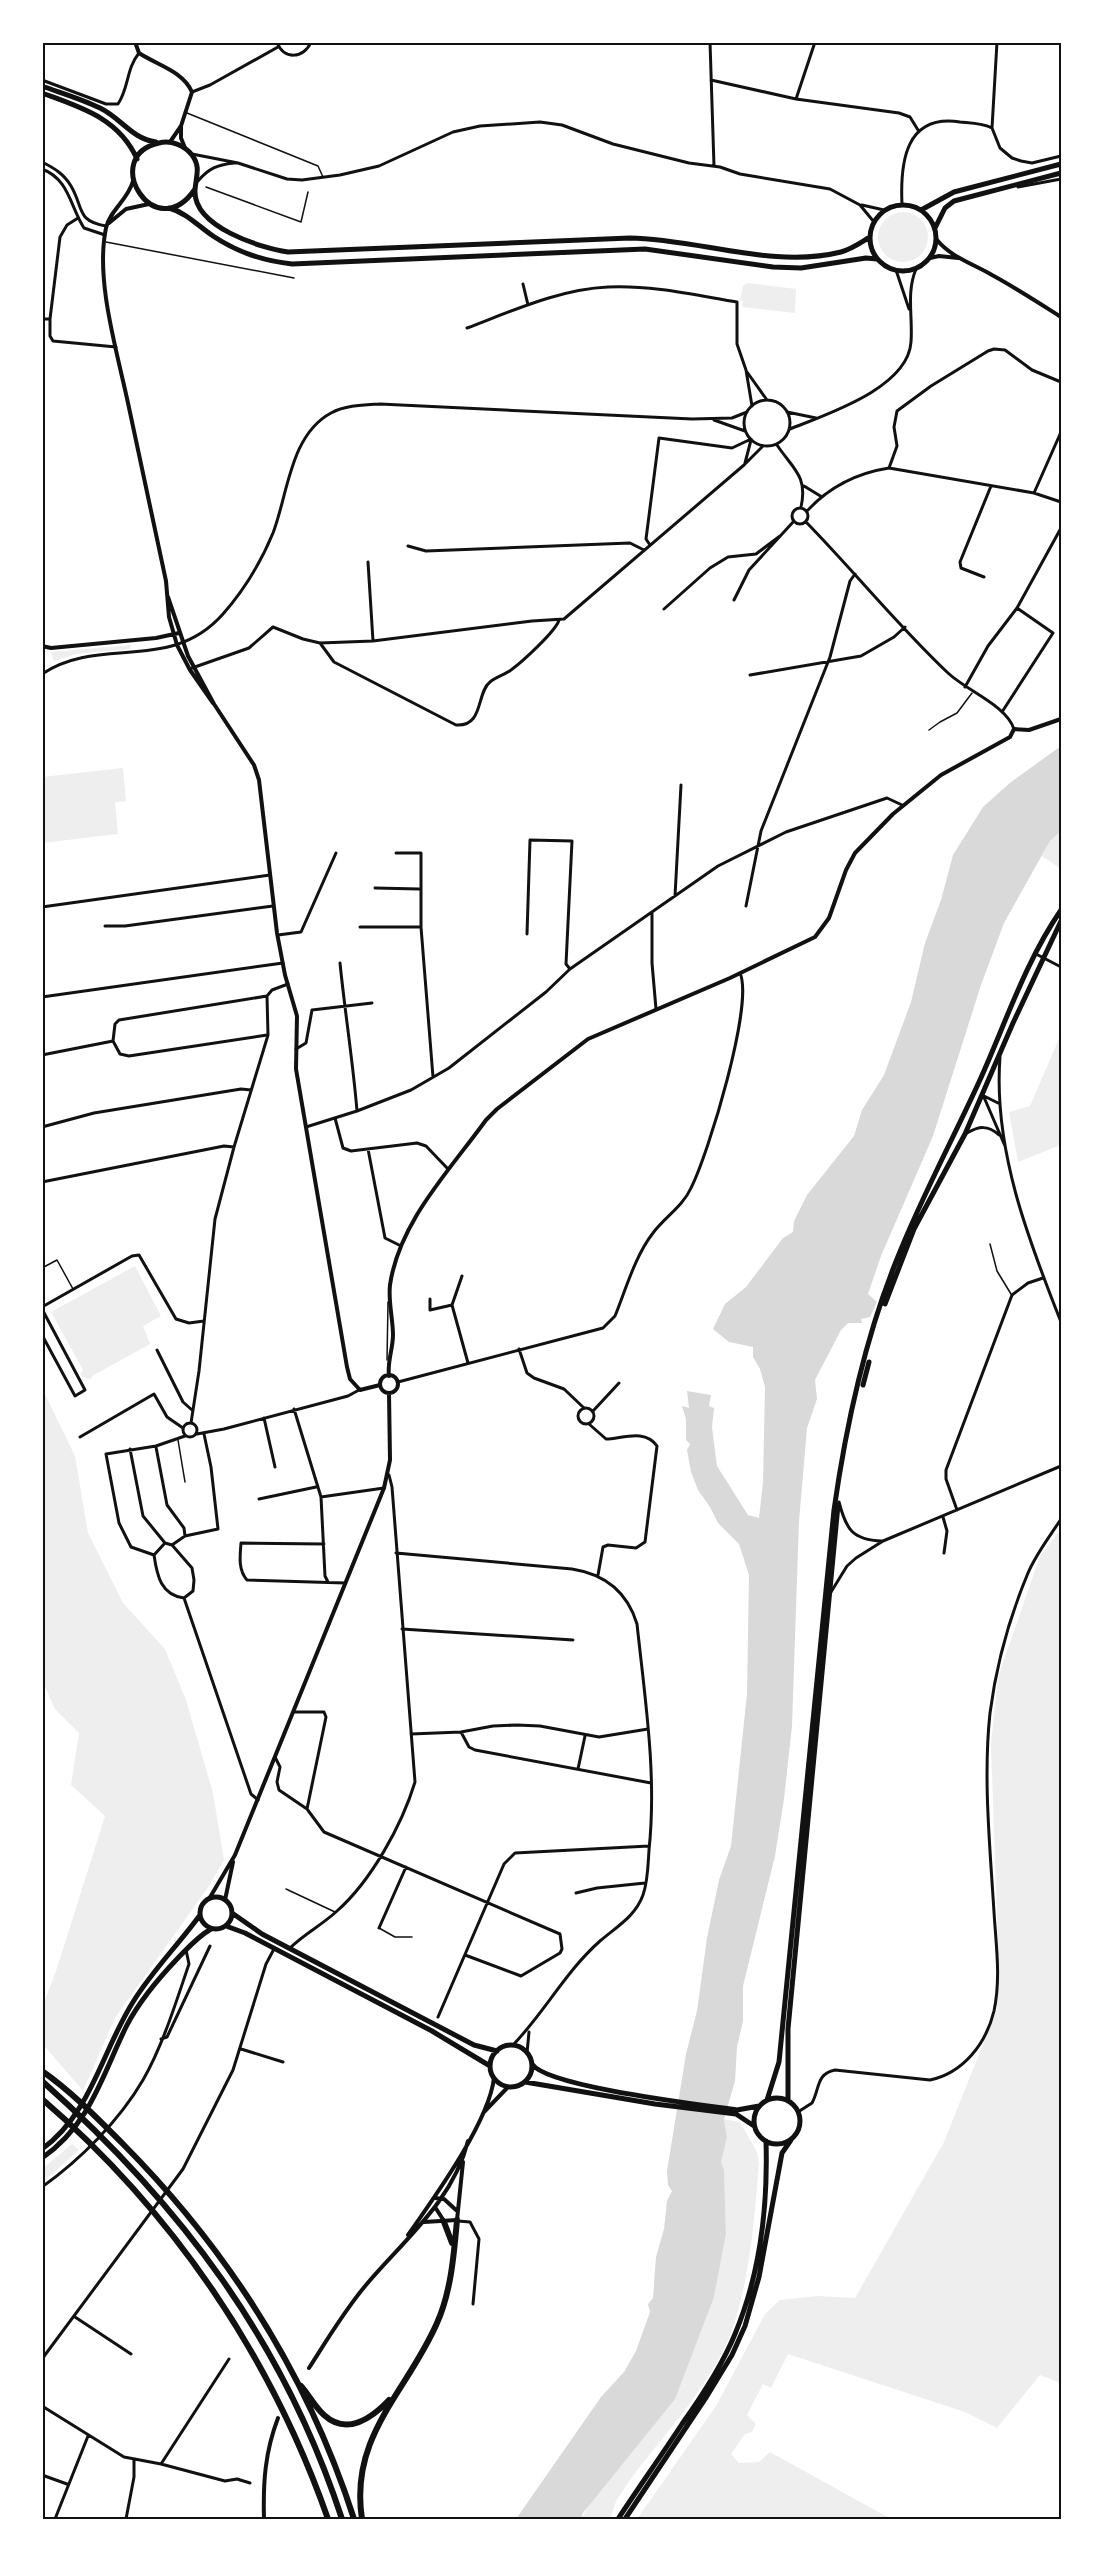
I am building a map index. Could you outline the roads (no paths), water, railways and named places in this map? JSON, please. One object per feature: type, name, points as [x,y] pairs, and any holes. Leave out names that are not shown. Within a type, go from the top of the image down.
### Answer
[{"type":"highway","points":[[42,2071],[71,2094],[133,2154],[181,2207],[238,2282],[296,2380],[332,2458],[354,2519]]},
{"type":"highway","points":[[42,2081],[124,2160],[174,2214],[220,2276],[270,2356],[311,2438],[342,2519]]},
{"type":"highway","points":[[42,2099],[122,2177],[164,2223],[218,2296],[263,2370],[296,2438],[328,2519]]},
{"type":"highway","points":[[362,2519],[360,2493],[364,2460],[393,2395],[425,2347],[440,2317],[449,2282],[457,2220]]},
{"type":"highway","points":[[444,2222],[449,2232],[453,2253]]},
{"type":"highway","points":[[296,2380],[323,2414],[332,2421],[344,2424],[356,2424],[365,2420],[393,2395]]},
{"type":"main road","points":[[42,86],[100,108],[144,140],[170,142],[191,153],[197,166],[198,182],[195,189],[182,203],[168,208]]},
{"type":"main road","points":[[42,93],[98,115],[114,127],[129,143],[136,159],[133,181],[139,194],[149,204],[186,215],[210,234],[239,251],[273,262],[292,264],[645,249],[773,267],[801,268],[866,258],[878,259],[896,270],[916,269],[930,258],[937,240],[935,228],[927,214],[902,204],[884,210],[874,222],[870,237],[870,245],[878,259]]},
{"type":"main road","points":[[136,159],[143,151],[161,142]]},
{"type":"main road","points":[[921,210],[954,192],[1061,164]]},
{"type":"main road","points":[[935,228],[945,208],[954,201],[1061,173]]},
{"type":"main road","points":[[195,189],[199,204],[220,227],[249,243],[288,252],[630,237],[664,239],[767,255],[806,256],[842,251],[870,237]]},
{"type":"main road","points":[[767,2100],[779,2062],[823,1613],[842,1453],[885,1289],[914,1218],[975,1091],[1036,954],[1061,910]]},
{"type":"main road","points":[[788,2101],[788,2030],[838,1502],[845,1458],[889,1290],[914,1229],[965,1134],[1061,921]]},
{"type":"main road","points":[[42,2149],[70,2122],[88,2094],[120,2023],[134,1999],[200,1915],[202,1906],[209,1899],[217,1898],[225,1900],[232,1913],[248,1926],[474,2045],[497,2051],[513,2045],[527,2053],[536,2070],[559,2079],[668,2102]]},
{"type":"main road","points":[[226,1926],[232,1913]]},
{"type":"main road","points":[[200,1915],[211,1929]]},
{"type":"main road","points":[[42,2158],[76,2127],[93,2100],[127,2025],[141,2000],[198,1937],[211,1929],[226,1926],[432,2031],[490,2066],[494,2078],[508,2087],[525,2082],[532,2064]]},
{"type":"main road","points":[[185,1935],[186,1950]]},
{"type":"main road","points":[[490,2066],[497,2051]]},
{"type":"main road","points":[[525,2082],[736,2112],[777,2098],[788,2101],[798,2112],[799,2129],[782,2153],[759,2277],[745,2326],[732,2355],[707,2396],[625,2519]]},
{"type":"main road","points":[[754,2126],[754,2115],[759,2106]]},
{"type":"main road","points":[[736,2112],[754,2126],[766,2141],[774,2144],[791,2139]]},
{"type":"main road","points":[[618,2519],[697,2402],[722,2362],[735,2334],[749,2296],[757,2261],[766,2194],[766,2141]]},
{"type":"street","points":[[135,42],[139,53],[181,77],[188,83],[192,92],[181,126],[170,142]]},
{"type":"street","points":[[192,92],[213,84],[277,44],[287,54],[299,55],[311,42]]},
{"type":"street","points":[[710,42],[713,166]]},
{"type":"street","points":[[796,99],[815,42]]},
{"type":"street","points":[[997,42],[992,128],[1000,148],[1006,154],[1021,161],[1032,162],[1061,156]]},
{"type":"street","points":[[42,80],[106,104],[118,104],[130,63],[139,53]]},
{"type":"street","points":[[711,80],[796,99],[899,113],[910,117],[918,130]]},
{"type":"street","points":[[902,204],[906,153],[912,137],[918,130],[928,123],[942,120],[992,128]]},
{"type":"street","points":[[191,153],[238,163],[287,179],[322,177],[379,166],[453,132],[480,126],[540,122],[562,125],[613,144],[672,159],[713,166],[740,174],[830,189],[860,205],[884,210]]},
{"type":"street","points":[[181,126],[181,138],[185,148]]},
{"type":"street","points":[[42,162],[61,173],[71,184],[86,219],[91,223],[106,226]]},
{"type":"street","points":[[198,182],[208,170],[218,165],[238,163]]},
{"type":"street","points":[[42,169],[55,176],[63,185],[84,228],[105,236]]},
{"type":"street","points":[[995,189],[1061,179]]},
{"type":"street","points":[[133,181],[130,191],[111,215],[106,226],[105,286],[168,597],[192,668]]},
{"type":"street","points":[[106,226],[126,209],[149,204]]},
{"type":"street","points":[[860,205],[874,222]]},
{"type":"street","points":[[78,218],[67,225],[60,237],[50,319],[51,336],[53,341],[116,347]]},
{"type":"street","points":[[937,240],[961,258],[1061,317]]},
{"type":"street","points":[[930,258],[939,256],[961,258]]},
{"type":"street","points":[[192,668],[249,648],[273,627],[320,643],[373,641],[569,617],[763,446],[777,444],[783,440],[790,429],[818,418],[878,387],[900,371],[907,362],[910,350],[910,287],[916,269]]},
{"type":"street","points":[[896,270],[909,312]]},
{"type":"street","points":[[523,284],[528,305]]},
{"type":"street","points":[[467,328],[528,305],[583,290],[609,287],[657,290],[737,302],[737,344],[746,370],[752,406]]},
{"type":"street","points":[[42,319],[50,319]]},
{"type":"street","points":[[889,468],[897,446],[894,427],[897,411],[931,386],[988,351],[1005,350],[1032,370],[1061,382]]},
{"type":"street","points":[[746,370],[767,400]]},
{"type":"street","points":[[763,446],[751,439],[746,431],[745,418],[752,406],[767,400],[779,403],[788,412],[818,418]]},
{"type":"street","points":[[42,674],[66,661],[156,651],[183,643],[207,629],[223,614],[255,569],[273,531],[296,457],[305,438],[331,413],[343,408],[380,404],[713,419],[732,418],[747,412]]},
{"type":"street","points":[[788,412],[790,429]]},
{"type":"street","points":[[713,419],[746,431]]},
{"type":"street","points":[[1034,493],[1061,432]]},
{"type":"street","points":[[650,545],[646,539],[658,438],[732,448],[751,439]]},
{"type":"street","points":[[744,465],[751,439]]},
{"type":"street","points":[[777,444],[804,486],[801,507],[792,513],[794,521],[798,524],[806,522]]},
{"type":"street","points":[[807,511],[822,497],[851,478],[866,472],[889,468],[1034,493],[1061,502]]},
{"type":"street","points":[[804,486],[822,497]]},
{"type":"street","points":[[984,577],[961,568],[960,562],[991,486]]},
{"type":"street","points":[[801,507],[807,511]]},
{"type":"street","points":[[806,522],[807,511]]},
{"type":"street","points":[[734,600],[749,570],[794,521]]},
{"type":"street","points":[[398,1382],[390,1376],[389,1362],[393,1344],[390,1285],[401,1246],[420,1210],[497,1109],[588,1039],[806,943],[821,931],[829,918],[846,870],[855,853],[902,805],[941,775],[1010,737],[1014,729],[1012,722],[1002,712],[949,674],[806,522]]},
{"type":"street","points":[[965,687],[978,662],[1017,608],[1061,528]]},
{"type":"street","points":[[664,609],[710,568],[728,557],[756,554],[780,536]]},
{"type":"street","points":[[408,546],[426,551],[630,543],[644,550]]},
{"type":"street","points":[[368,562],[373,641]]},
{"type":"street","points":[[746,906],[756,845],[830,657],[850,581],[855,574]]},
{"type":"street","points":[[168,597],[169,617],[177,645],[254,765],[262,791],[273,906],[283,963],[297,1016],[296,1069],[305,1127],[347,1367],[350,1379],[360,1390]]},
{"type":"street","points":[[1002,712],[1053,633],[1017,608]]},
{"type":"street","points":[[320,643],[334,662],[415,706],[456,725],[463,725],[470,721],[480,708],[484,689],[490,682],[513,669],[553,631],[559,620]]},
{"type":"street","points":[[750,675],[861,656],[894,637],[904,627]]},
{"type":"street","points":[[42,646],[51,648],[180,633]]},
{"type":"street","points":[[1014,729],[1029,730],[1061,719]]},
{"type":"street","points":[[675,896],[681,785]]},
{"type":"street","points":[[305,1127],[357,1112],[411,1090],[433,1077],[546,992],[570,969],[718,866],[756,845],[786,832],[887,798],[902,805]]},
{"type":"street","points":[[527,934],[530,840],[572,842],[566,964],[570,969]]},
{"type":"street","points":[[278,935],[301,932],[336,853]]},
{"type":"street","points":[[396,853],[421,853],[419,890],[433,1077]]},
{"type":"street","points":[[42,907],[270,875]]},
{"type":"street","points":[[375,888],[419,890]]},
{"type":"street","points":[[105,926],[119,924],[125,926],[273,906]]},
{"type":"street","points":[[652,912],[652,963],[656,1009]]},
{"type":"street","points":[[360,927],[421,927]]},
{"type":"street","points":[[1036,954],[1061,967]]},
{"type":"street","points":[[42,997],[283,963]]},
{"type":"street","points":[[340,963],[357,1112]]},
{"type":"street","points":[[398,1382],[603,1328],[615,1316],[645,1245],[692,1187],[724,1096],[728,1070],[738,1040],[739,1015],[744,989],[740,973]]},
{"type":"street","points":[[268,1035],[129,1056],[120,1054],[112,1041],[114,1024],[119,1020],[255,1000],[288,984]]},
{"type":"street","points":[[191,1423],[200,1371],[216,1219],[225,1178],[268,1035],[267,996]]},
{"type":"street","points":[[296,1049],[306,1043],[312,1010],[372,1003]]},
{"type":"street","points":[[42,1055],[112,1041]]},
{"type":"street","points":[[1000,1055],[998,1103],[1007,1150],[1023,1220],[1061,1322]]},
{"type":"street","points":[[42,1127],[94,1113],[241,1089],[251,1090]]},
{"type":"street","points":[[975,1091],[998,1103]]},
{"type":"street","points":[[983,1095],[1007,1150]]},
{"type":"street","points":[[335,1118],[343,1148],[351,1151],[417,1143],[426,1146],[449,1170]]},
{"type":"street","points":[[965,1134],[980,1127],[993,1130],[1001,1137]]},
{"type":"street","points":[[42,1182],[224,1146],[234,1147]]},
{"type":"street","points":[[368,1149],[385,1238],[401,1246]]},
{"type":"street","points":[[42,1335],[75,1396],[86,1390],[42,1308],[132,1256],[139,1255],[176,1319],[189,1323],[204,1321]]},
{"type":"street","points":[[462,1276],[452,1305],[468,1363]]},
{"type":"street","points":[[957,1510],[946,1479],[946,1470],[1012,1294],[1028,1283],[1043,1278]]},
{"type":"street","points":[[430,1299],[430,1310],[452,1305]]},
{"type":"street","points":[[519,1349],[527,1373],[534,1378],[564,1389],[584,1408],[593,1411]]},
{"type":"street","points":[[157,1350],[183,1402],[192,1410]]},
{"type":"street","points":[[390,1376],[383,1378],[380,1385],[383,1391],[389,1393],[396,1390],[398,1382]]},
{"type":"street","points":[[593,1411],[619,1383]]},
{"type":"street","points":[[154,1555],[131,1547],[119,1523],[106,1454],[156,1446],[185,1436],[191,1438],[197,1434],[264,1418],[380,1385]]},
{"type":"street","points":[[290,1948],[336,1912],[381,1856],[410,1798],[415,1782],[392,1487],[389,1475],[389,1393]]},
{"type":"street","points":[[80,1437],[154,1394],[167,1417],[183,1428],[185,1436]]},
{"type":"street","points":[[584,1408],[578,1413],[580,1422],[589,1424],[606,1439],[628,1434],[653,1440],[657,1446],[645,1542],[636,1548],[608,1545],[603,1547],[598,1575]]},
{"type":"street","points":[[294,1409],[321,1497],[325,1576],[328,1582]]},
{"type":"street","points":[[589,1424],[595,1416],[593,1411]]},
{"type":"street","points":[[264,1418],[275,1467]]},
{"type":"street","points":[[183,1428],[186,1424],[191,1423]]},
{"type":"street","points":[[191,1423],[196,1427],[197,1434]]},
{"type":"street","points":[[172,1545],[185,1536],[218,1529],[211,1467],[204,1434]]},
{"type":"street","points":[[156,1446],[167,1505],[184,1528],[185,1536]]},
{"type":"street","points":[[130,1449],[143,1516],[165,1543],[172,1545],[192,1568],[193,1591],[184,1598],[172,1597],[163,1589],[154,1555]]},
{"type":"street","points":[[830,1594],[847,1566],[884,1541],[1061,1466]]},
{"type":"street","points":[[225,1900],[235,1855],[389,1475]]},
{"type":"street","points":[[259,1498],[317,1487]]},
{"type":"street","points":[[321,1497],[384,1488]]},
{"type":"street","points":[[838,1502],[848,1527],[855,1535],[869,1540],[884,1541]]},
{"type":"street","points":[[943,1516],[947,1531],[944,1553]]},
{"type":"street","points":[[798,2112],[812,2103],[819,2080],[827,2072],[836,2070],[930,2080],[944,2077],[957,2069],[967,2061],[980,2044],[993,2011],[998,1976],[988,1780],[990,1711],[996,1676],[1028,1571],[1061,1519]]},
{"type":"street","points":[[154,1555],[165,1543]]},
{"type":"street","points":[[324,1544],[241,1543],[239,1558],[242,1575],[247,1580],[345,1583]]},
{"type":"street","points":[[396,1553],[572,1569],[598,1575],[616,1589],[634,1613],[645,1683],[651,1783],[650,1846],[643,1894],[625,1922],[586,1954],[548,2001],[529,2030],[513,2045]]},
{"type":"street","points":[[184,1598],[251,1794],[258,1800]]},
{"type":"street","points":[[402,1629],[573,1640]]},
{"type":"street","points":[[294,1712],[324,1712],[326,1717],[307,1809]]},
{"type":"street","points":[[411,1734],[461,1732],[517,1725],[540,1726],[585,1736],[608,1736],[648,1729]]},
{"type":"street","points":[[461,1732],[469,1747],[475,1750],[651,1783]]},
{"type":"street","points":[[579,1770],[585,1736]]},
{"type":"street","points":[[275,1757],[280,1767],[274,1783],[279,1790],[307,1809],[324,1832],[560,1934],[562,1949],[560,1953],[521,1976],[465,1955]]},
{"type":"street","points":[[438,2017],[504,1864],[515,1853],[650,1846]]},
{"type":"street","points":[[209,1899],[235,1855]]},
{"type":"street","points":[[379,1928],[406,1867]]},
{"type":"street","points":[[576,1893],[597,1888],[646,1883]]},
{"type":"street","points":[[161,2039],[167,2037],[210,1946]]},
{"type":"street","points":[[42,2359],[183,2169],[220,2100],[241,2049],[266,1964],[274,1949]]},
{"type":"street","points":[[42,2187],[60,2174],[129,2102],[144,2077],[161,2039],[189,1964],[186,1950]]},
{"type":"street","points":[[527,2053],[529,2030]]},
{"type":"street","points":[[241,2049],[283,2062]]},
{"type":"street","points":[[403,2243],[433,2200],[468,2141],[492,2092],[494,2078]]},
{"type":"street","points":[[482,2115],[508,2087]]},
{"type":"street","points":[[457,2220],[468,2141]]},
{"type":"street","points":[[309,2368],[349,2306],[435,2208],[465,2154]]},
{"type":"street","points":[[433,2200],[442,2198],[451,2203],[457,2212]]},
{"type":"street","points":[[433,2200],[444,2222]]},
{"type":"street","points":[[423,2223],[457,2220],[470,2222],[479,2239],[473,2304]]},
{"type":"street","points":[[74,2317],[131,2354]]},
{"type":"street","points":[[161,2464],[229,2359]]},
{"type":"street","points":[[42,2406],[124,2457],[225,2481],[237,2480],[249,2483]]},
{"type":"street","points":[[264,2519],[264,2472],[269,2442],[278,2418]]},
{"type":"street","points":[[55,2519],[88,2436]]},
{"type":"street","points":[[126,2519],[134,2477],[134,2460]]},
{"type":"street","points":[[42,2475],[67,2484]]},
{"type":"lane","points":[[186,113],[318,166],[322,177]]},
{"type":"lane","points":[[206,187],[301,222],[308,192]]},
{"type":"lane","points":[[105,242],[294,278]]},
{"type":"lane","points":[[929,730],[957,713],[972,692]]},
{"type":"lane","points":[[990,1244],[997,1271],[1012,1294]]},
{"type":"lane","points":[[42,1268],[57,1260],[73,1289]]},
{"type":"lane","points":[[178,1440],[185,1482]]},
{"type":"lane","points":[[286,1889],[336,1912]]},
{"type":"lane","points":[[379,1928],[395,1937],[412,1937]]}]
